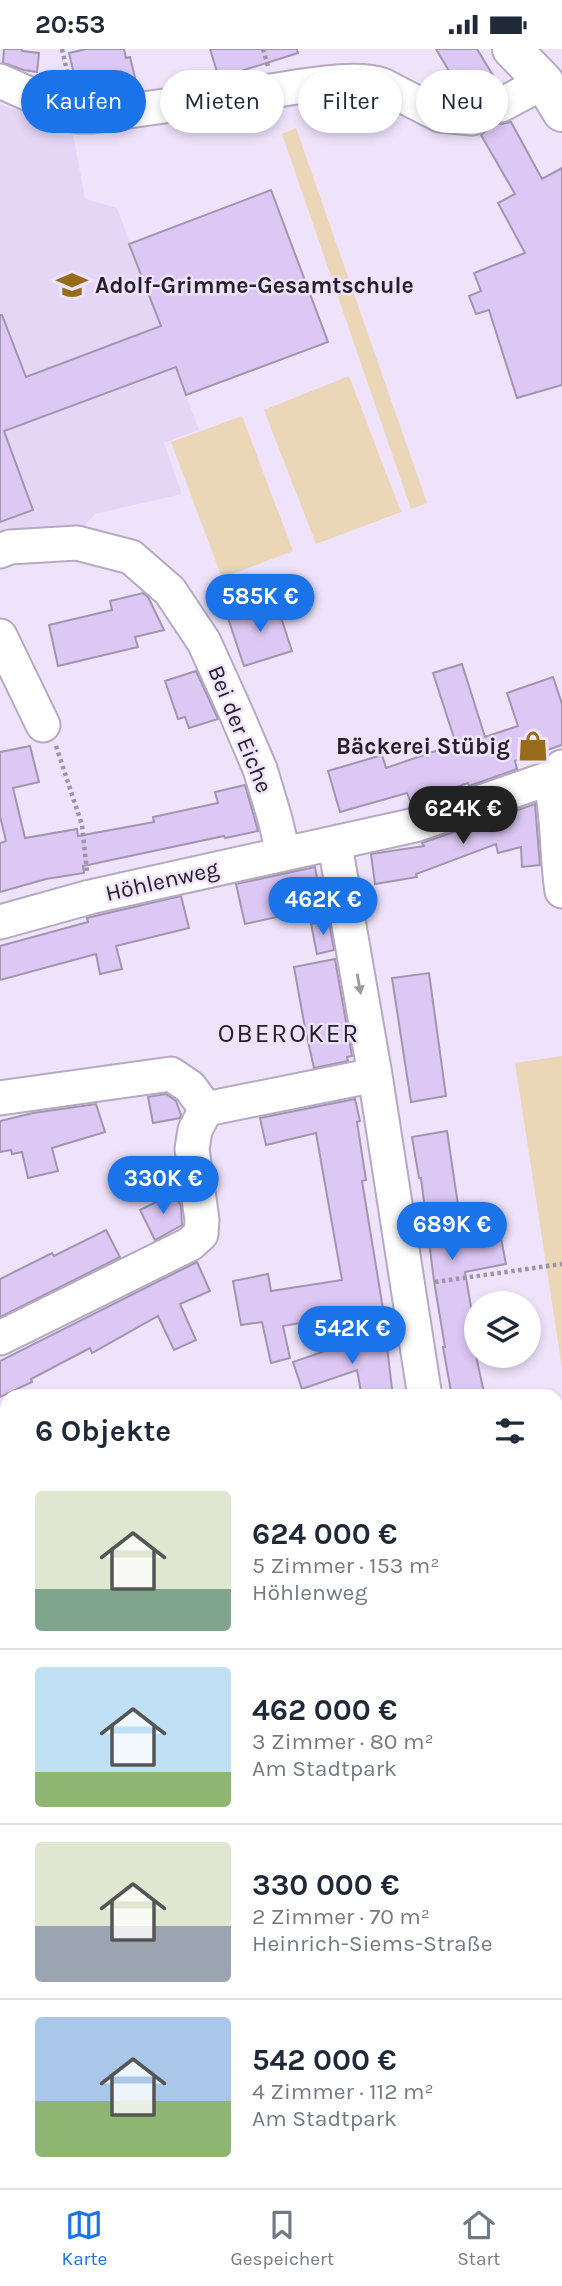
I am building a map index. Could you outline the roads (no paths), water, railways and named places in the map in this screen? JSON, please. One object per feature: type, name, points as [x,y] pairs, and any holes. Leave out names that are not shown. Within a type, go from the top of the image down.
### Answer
[{"type":"main road","points":[[512,49],[547,81]]},
{"type":"street","points":[[0,81],[78,115],[93,116],[291,88],[354,82],[382,85],[440,115],[486,111],[547,81]]},
{"type":"street","name":"Bei der Eiche","points":[[0,551],[10,547],[77,543],[131,557],[170,591],[204,642],[236,713],[260,769],[283,853]]},
{"type":"street","points":[[0,636],[43,725]]},
{"type":"street","points":[[556,772],[555,799],[562,891]]},
{"type":"street","name":"Höhlenweg","points":[[0,922],[90,897],[283,853],[335,845],[415,825],[556,772]]},
{"type":"street","points":[[335,845],[375,1075],[424,1389]]},
{"type":"street","points":[[0,1098],[171,1075],[190,1087],[206,1109]]},
{"type":"street","points":[[206,1109],[375,1075]]},
{"type":"street","points":[[0,1338],[190,1244],[201,1234],[202,1220],[192,1149],[195,1130],[206,1109]]},
{"type":"place","name":"Adolf-Grimme-Gesamtschule","points":[[72,285]]},
{"type":"place","name":"Bäckerei Stübig","points":[[533,746]]},
{"type":"district","name":"OBEROKER","points":[[289,1033]]}]
